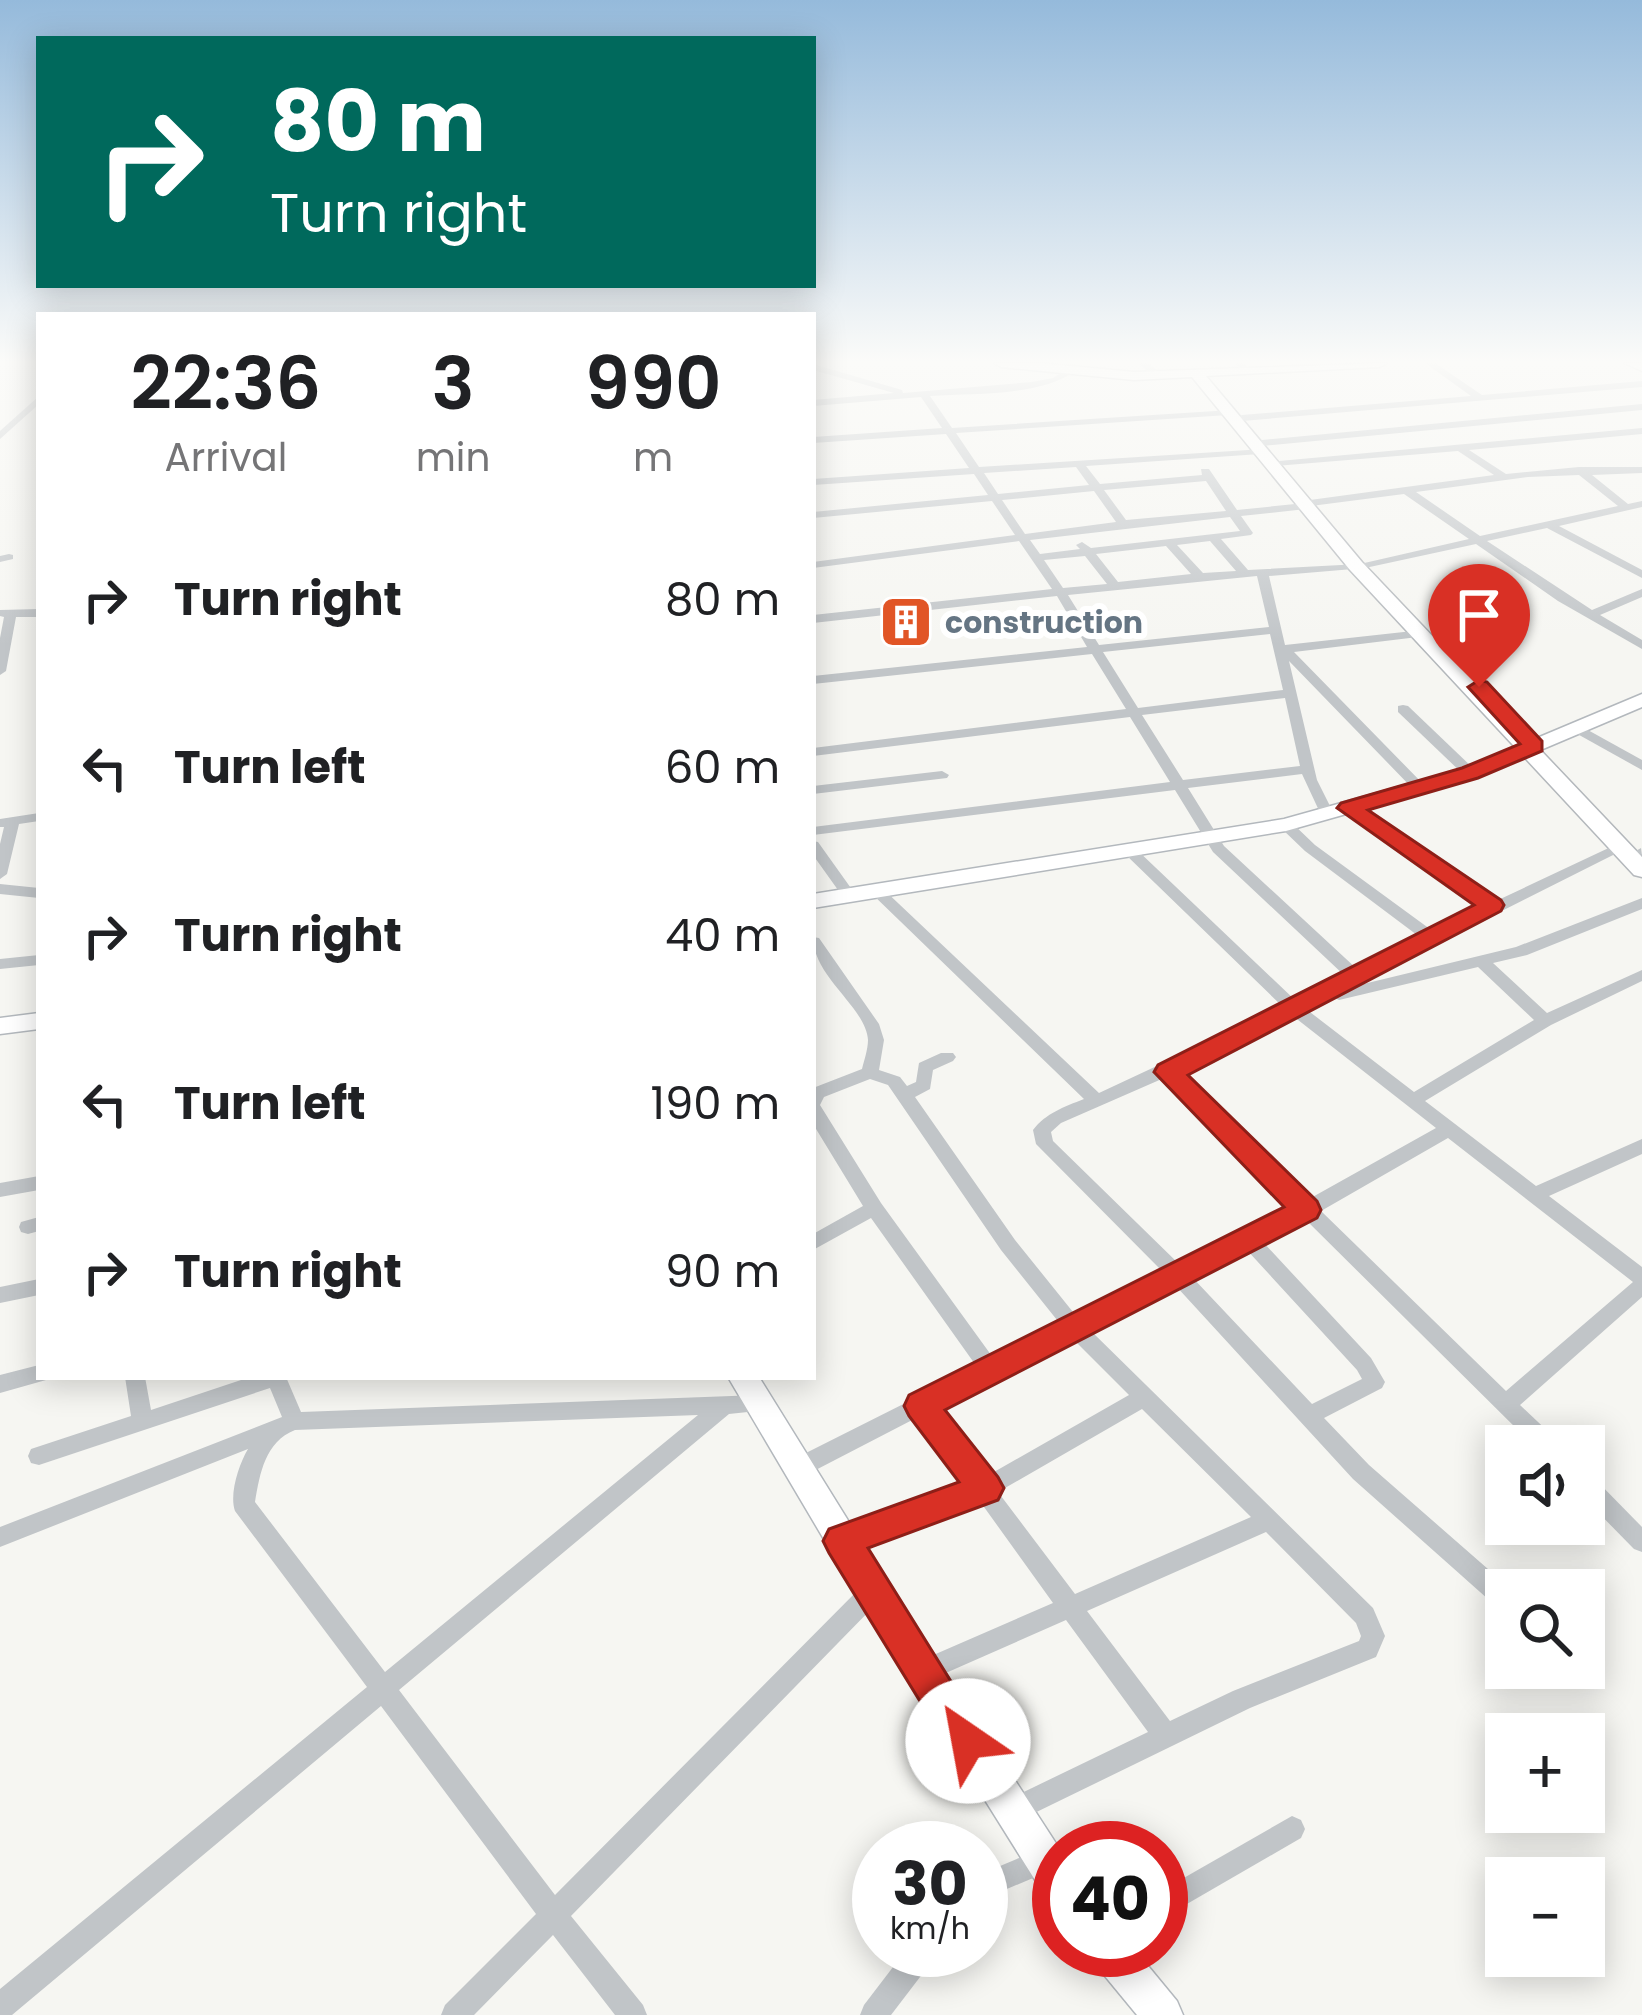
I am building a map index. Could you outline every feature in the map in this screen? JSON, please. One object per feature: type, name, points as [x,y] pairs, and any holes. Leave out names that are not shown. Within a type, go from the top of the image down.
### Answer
[{"type":"main road","points":[[1269,457],[1418,633],[1530,748],[1642,852]]},
{"type":"main road","points":[[1272,457],[1308,505]]},
{"type":"main road","points":[[1360,566],[1642,871]]},
{"type":"main road","points":[[816,900],[1286,825],[1470,773],[1642,700]]},
{"type":"main road","points":[[1503,758],[1546,771]]},
{"type":"main road","points":[[0,1026],[36,1021]]},
{"type":"main road","points":[[742,1396],[798,1468],[1032,1840]]},
{"type":"main road","points":[[1131,1977],[1163,2015]]},
{"type":"street","points":[[966,457],[1060,592],[1218,849],[1357,978]]},
{"type":"street","points":[[816,482],[1192,457]]},
{"type":"street","points":[[1036,558],[1247,533],[1237,512],[1193,457]]},
{"type":"street","points":[[1279,464],[1364,457]]},
{"type":"street","points":[[1475,457],[1505,478]]},
{"type":"street","points":[[1590,460],[1604,470]]},
{"type":"street","points":[[1080,464],[1123,524]]},
{"type":"street","points":[[1578,469],[1627,508]]},
{"type":"street","points":[[816,565],[1578,469],[1642,470]]},
{"type":"street","points":[[816,515],[1210,477]]},
{"type":"street","points":[[1408,491],[1642,645]]},
{"type":"street","points":[[816,620],[1200,577],[1360,566],[1642,504]]},
{"type":"street","points":[[1551,526],[1642,575]]},
{"type":"street","points":[[1069,530],[1115,587]]},
{"type":"street","points":[[1212,536],[1244,573]]},
{"type":"street","points":[[1168,541],[1200,577]]},
{"type":"street","points":[[1262,571],[1308,769],[1338,811],[1492,905]]},
{"type":"street","points":[[1591,615],[1642,593]]},
{"type":"street","points":[[0,671],[6,613]]},
{"type":"street","points":[[816,680],[1275,630]]},
{"type":"street","points":[[1282,648],[1418,633]]},
{"type":"street","points":[[1282,648],[1420,788]]},
{"type":"street","points":[[816,752],[1290,693]]},
{"type":"street","points":[[1403,709],[1470,773]]},
{"type":"street","points":[[1576,728],[1642,766]]},
{"type":"street","points":[[816,831],[1308,769]]},
{"type":"street","points":[[816,790],[942,775]]},
{"type":"street","points":[[0,874],[6,822],[36,817]]},
{"type":"street","points":[[1286,825],[1432,938]]},
{"type":"street","points":[[1485,1581],[1361,1472],[1177,1274],[1045,1144],[1042,1130],[1055,1118],[1168,1072],[1316,1000],[1492,905],[1620,848]]},
{"type":"street","points":[[816,849],[848,894]]},
{"type":"street","points":[[1130,850],[1296,1010],[1642,1281],[1506,1404]]},
{"type":"street","points":[[0,889],[36,893]]},
{"type":"street","points":[[875,889],[1097,1101]]},
{"type":"street","points":[[1316,1000],[1482,961],[1580,931],[1642,903]]},
{"type":"street","points":[[816,946],[871,1024],[876,1040],[870,1072]]},
{"type":"street","points":[[0,964],[36,956]]},
{"type":"street","points":[[1482,961],[1545,1021]]},
{"type":"street","points":[[1412,1101],[1545,1021],[1634,978],[1642,997]]},
{"type":"street","points":[[904,1096],[924,1085],[925,1067],[947,1057]]},
{"type":"street","points":[[816,1096],[870,1072],[894,1081],[1008,1245],[1074,1327],[1366,1616],[1372,1636],[1368,1649],[1242,1699],[1013,1810]]},
{"type":"street","points":[[1168,1072],[1526,1425]]},
{"type":"street","points":[[816,1110],[874,1208],[990,1370]]},
{"type":"street","points":[[798,1468],[1306,1210],[1449,1129]]},
{"type":"street","points":[[1536,1194],[1642,1147]]},
{"type":"street","points":[[0,1190],[36,1184]]},
{"type":"street","points":[[816,1241],[874,1208]]},
{"type":"street","points":[[1248,1238],[1364,1364],[1375,1382],[1309,1415]]},
{"type":"street","points":[[0,1295],[36,1288]]},
{"type":"street","points":[[0,1384],[36,1375]]},
{"type":"street","points":[[135,1380],[142,1421]]},
{"type":"street","points":[[39,1456],[267,1380]]},
{"type":"street","points":[[276,1380],[283,1425],[252,1461],[243,1504],[386,1687],[552,1916],[633,2015]]},
{"type":"street","points":[[0,1537],[283,1425],[742,1396]]},
{"type":"street","points":[[0,2007],[742,1396]]},
{"type":"street","points":[[842,1541],[986,1488],[1144,1397]]},
{"type":"street","points":[[921,1406],[1166,1736]]},
{"type":"street","points":[[1605,1504],[1642,1542]]},
{"type":"street","points":[[922,1671],[1267,1521]]},
{"type":"street","points":[[455,2015],[873,1591]]},
{"type":"street","points":[[1188,1890],[1292,1829]]},
{"type":"street","points":[[874,2015],[903,1977]]},
{"type":"building","points":[[915,605],[919,615],[899,617],[895,607]]},
{"type":"place","name":"construction","points":[[906,622]]},
{"type":"route","points":[[968,1741],[842,1541],[986,1488],[921,1406],[1306,1210],[1168,1072],[1316,1000],[1492,905],[1349,808],[1470,773],[1534,746],[1479,687]]}]
